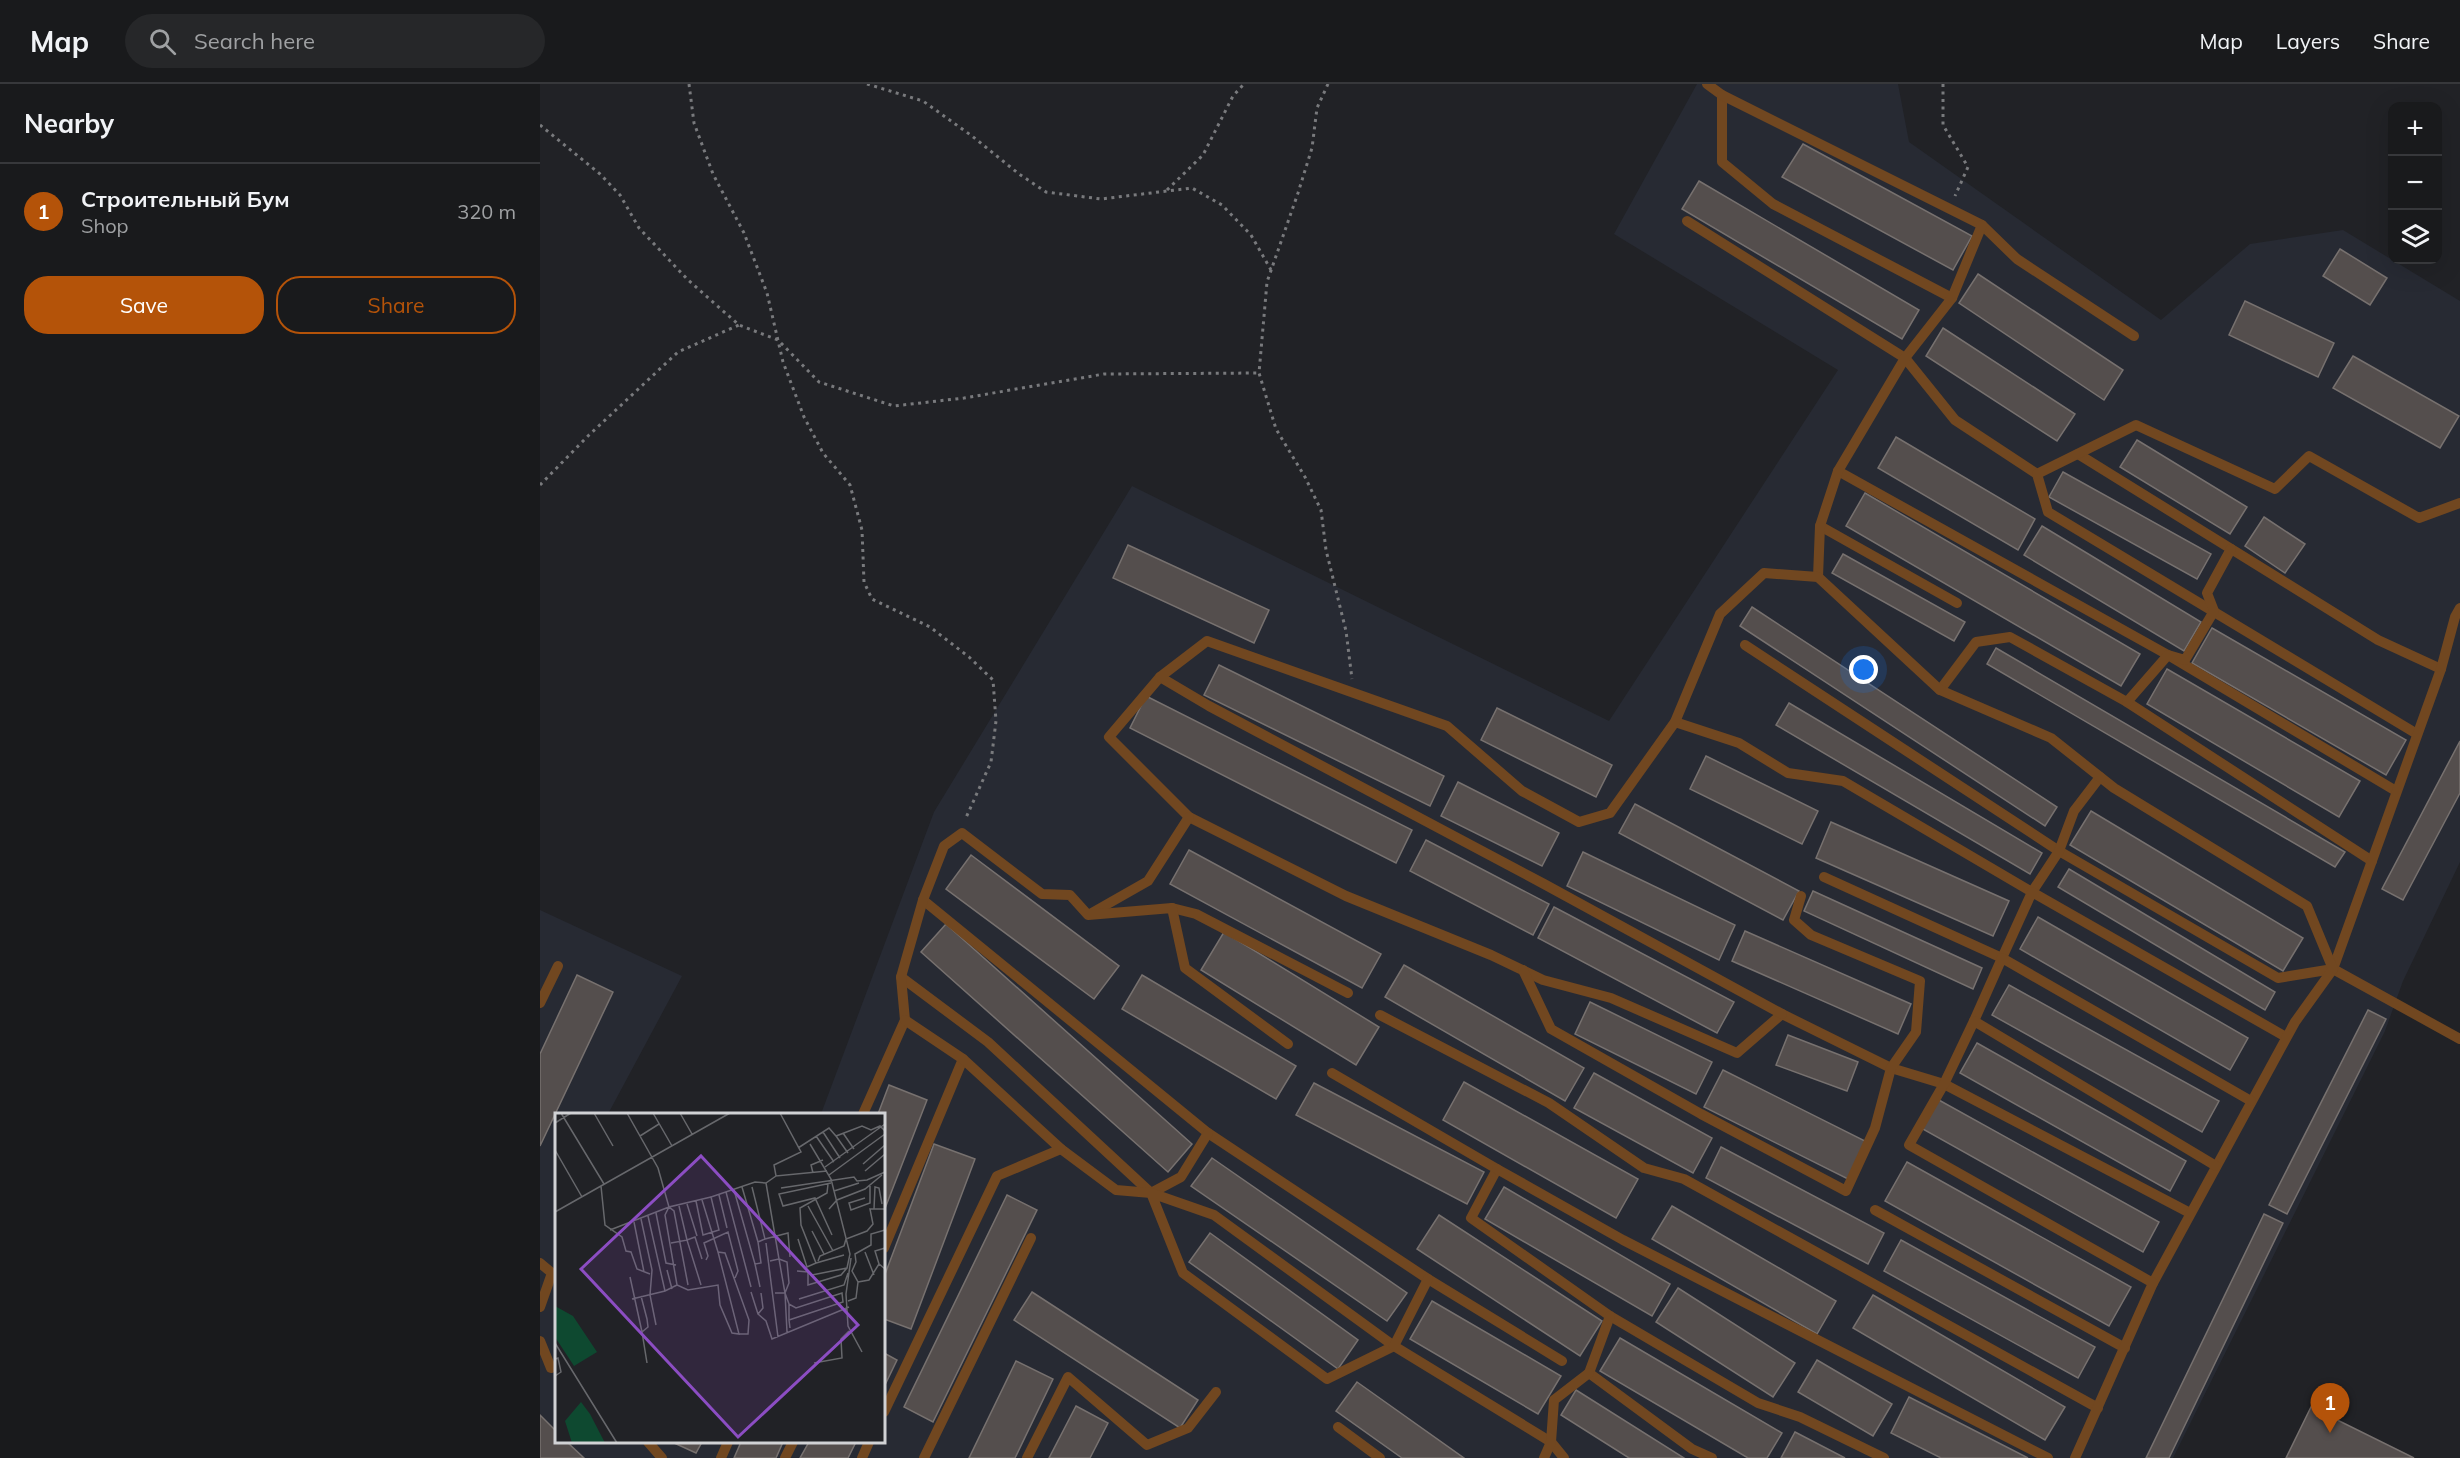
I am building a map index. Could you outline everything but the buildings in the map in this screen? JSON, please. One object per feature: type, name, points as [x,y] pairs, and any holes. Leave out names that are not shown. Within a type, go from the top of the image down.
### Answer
[{"type":"lane","points":[[1707,84],[1722,95],[1982,225],[2016,259],[2134,336]]},
{"type":"lane","points":[[1722,95],[1722,162],[1773,204],[1952,298]]},
{"type":"lane","points":[[1687,221],[1905,358],[1955,420],[2037,474],[2048,512],[2417,734]]},
{"type":"lane","points":[[1818,577],[1820,526],[1838,471],[1905,358],[1952,298],[1982,225]]},
{"type":"lane","points":[[2037,474],[2136,425],[2275,489],[2309,456],[2419,519],[2460,503]]},
{"type":"lane","points":[[2078,453],[2378,640],[2440,669]]},
{"type":"lane","points":[[1838,471],[2168,655],[2396,791]]},
{"type":"lane","points":[[1820,526],[1958,603]]},
{"type":"lane","points":[[2214,611],[2207,593],[2231,549]]},
{"type":"lane","points":[[1782,1014],[1737,1053],[1611,998],[1543,980],[1491,955],[1346,896],[1189,817],[1109,737],[1160,676],[1207,641],[1447,726],[1522,791],[1579,822],[1610,813],[1675,722],[1720,614],[1764,573],[1818,577],[1940,690],[2051,738],[2114,788],[2307,906],[2333,969]]},
{"type":"lane","points":[[2075,1458],[2153,1283],[2286,1037],[2333,969],[2460,608]]},
{"type":"lane","points":[[2168,655],[2185,660],[2214,611]]},
{"type":"lane","points":[[1940,690],[1976,642],[2010,637],[2127,702],[2372,861]]},
{"type":"lane","points":[[1745,645],[2059,851],[2278,978],[2333,969],[2460,1039]]},
{"type":"lane","points":[[2127,702],[2168,655]]},
{"type":"lane","points":[[1160,676],[1209,706],[1544,884],[1782,1014],[1892,1068],[1944,1084],[2190,1213]]},
{"type":"lane","points":[[1675,722],[1739,743],[1788,773],[1843,781],[2286,1037]]},
{"type":"lane","points":[[2100,777],[2074,811],[2059,851],[2032,892],[1944,1084],[1909,1145],[2153,1283]]},
{"type":"lane","points":[[1088,915],[1148,881],[1189,817]]},
{"type":"lane","points":[[863,1113],[906,1020],[901,977],[923,900],[944,846],[962,833],[1042,894],[1070,895],[1088,915]]},
{"type":"lane","points":[[1824,877],[2002,958],[2251,1101]]},
{"type":"lane","points":[[1523,970],[1551,1029],[1701,1114],[1846,1191],[1875,1128],[1892,1068],[1916,1032],[1920,981],[1811,935],[1794,920],[1801,896]]},
{"type":"lane","points":[[923,900],[1208,1133],[1428,1279],[1562,1361]]},
{"type":"lane","points":[[1088,915],[1172,908],[1196,914],[1348,993]]},
{"type":"lane","points":[[1172,908],[1185,968],[1288,1044]]},
{"type":"lane","points":[[540,1003],[558,966]]},
{"type":"lane","points":[[901,977],[988,1042],[1151,1193],[1183,1273],[1320,1375],[1327,1379],[1394,1346],[1428,1279]]},
{"type":"lane","points":[[1380,1015],[1549,1103],[1644,1168],[1684,1179],[2097,1408]]},
{"type":"lane","points":[[906,1020],[963,1059],[1061,1149],[1116,1190],[1151,1193],[1214,1215],[1394,1346],[1551,1442],[1564,1458]]},
{"type":"lane","points":[[1974,1021],[2216,1166]]},
{"type":"lane","points":[[885,1246],[963,1059]]},
{"type":"lane","points":[[1332,1073],[1623,1240],[2048,1458]]},
{"type":"lane","points":[[1151,1193],[1181,1177],[1208,1133]]},
{"type":"lane","points":[[885,1410],[997,1176],[1061,1149]]},
{"type":"lane","points":[[1497,1169],[1471,1218],[1610,1316],[1758,1403],[1800,1417],[1884,1458]]},
{"type":"lane","points":[[1875,1210],[2124,1348]]},
{"type":"lane","points":[[924,1458],[1031,1238]]},
{"type":"lane","points":[[540,1263],[552,1273],[540,1307]]},
{"type":"lane","points":[[1544,1458],[1551,1442],[1554,1400],[1589,1373],[1610,1316]]},
{"type":"lane","points":[[540,1341],[549,1367]]},
{"type":"lane","points":[[1589,1373],[1692,1449],[1712,1458]]},
{"type":"lane","points":[[1027,1458],[1068,1377],[1147,1445],[1188,1428],[1216,1392]]},
{"type":"lane","points":[[1338,1426],[1380,1458]]},
{"type":"lane","points":[[649,1443],[662,1458]]},
{"type":"lane","points":[[721,1458],[728,1443]]},
{"type":"lane","points":[[785,1458],[792,1443]]},
{"type":"lane","points":[[862,1458],[869,1443]]},
{"type":"path","points":[[689,84],[694,123],[713,174],[744,233],[766,293],[783,362],[804,417],[823,453],[850,485],[862,530],[864,582],[872,599],[930,627],[969,657],[993,680],[996,721],[991,762],[962,833]]},
{"type":"path","points":[[867,84],[923,101],[1046,192],[1101,199],[1192,188],[1222,205],[1251,235],[1271,271]]},
{"type":"path","points":[[1166,191],[1203,155],[1233,96],[1244,84]]},
{"type":"path","points":[[1328,84],[1317,108],[1312,148],[1267,282],[1259,373],[1276,429],[1305,477],[1321,510],[1326,550],[1346,631],[1354,693]]},
{"type":"path","points":[[1943,84],[1942,124],[1968,167],[1950,209]]},
{"type":"path","points":[[540,125],[600,174],[620,195],[639,228],[688,280],[739,325],[778,340],[819,382],[894,406],[964,398],[1104,374],[1259,373]]},
{"type":"path","points":[[540,485],[588,436],[678,352],[739,325]]},
{"type":"shaded area","points":[[1697,84],[1898,84],[1909,142],[2161,320],[2250,244],[2343,230],[2388,257],[2388,264],[2399,264],[2460,301],[2460,862],[2403,981],[2385,1031],[2173,1458],[540,1458],[540,910],[682,976],[609,1113],[555,1113],[555,1443],[885,1443],[885,1113],[821,1113],[934,812],[1132,486],[1609,721],[1838,370],[1614,234]]},
{"type":"place","name":"Строительный Бум","points":[[2330,1433]]}]
